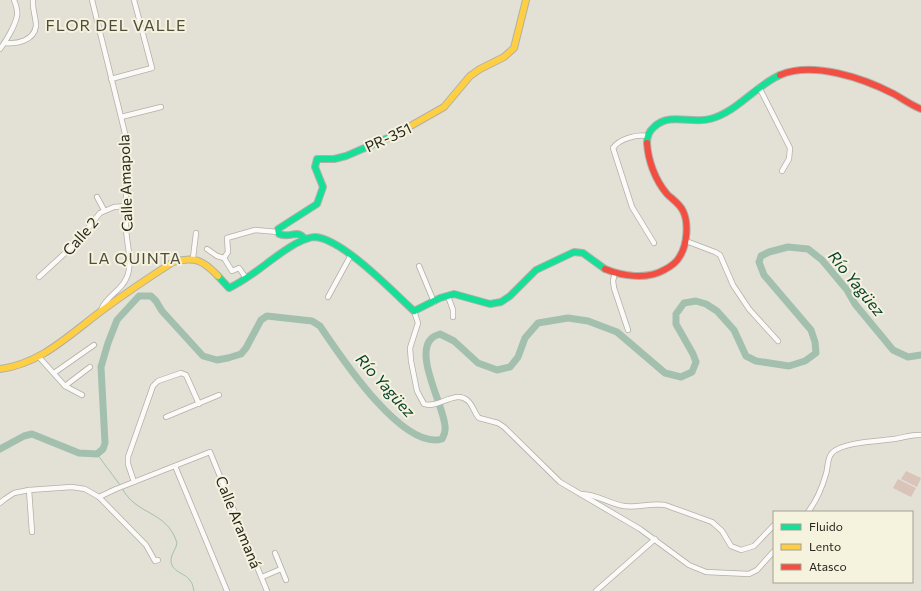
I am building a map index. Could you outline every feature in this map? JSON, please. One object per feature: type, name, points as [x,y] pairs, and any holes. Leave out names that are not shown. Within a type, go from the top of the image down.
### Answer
[{"type":"main road","name":"PR-351","points":[[278,232],[280,227],[317,204],[323,187],[315,167],[317,160],[321,158],[341,158],[413,126],[450,102],[470,76],[512,50],[516,44],[526,0]]},
{"type":"main road","points":[[0,369],[18,366],[39,357],[101,311],[173,262],[183,258],[193,258],[205,262],[229,288],[286,250],[305,239],[315,237],[324,238],[335,243],[351,255],[414,311],[455,294],[488,305],[499,304],[511,295],[533,271],[575,252],[583,253],[600,267],[614,272],[650,276],[664,271],[681,257],[686,241],[683,212],[664,190],[646,150],[647,136],[653,127],[663,119],[671,118],[700,120],[712,118],[734,106],[772,78],[792,71],[805,70],[828,72],[857,79],[893,94],[921,109]]},
{"type":"main road","points":[[278,232],[284,236],[298,233],[305,239]]},
{"type":"street","points":[[0,49],[5,44],[17,17],[17,10],[14,0]]},
{"type":"street","points":[[5,44],[23,42],[33,34],[36,26],[33,0]]},
{"type":"street","name":"Calle Amapola","points":[[92,0],[126,138],[126,228],[129,246],[128,274],[117,291],[107,299],[101,311]]},
{"type":"street","points":[[111,79],[152,68],[134,0]]},
{"type":"street","points":[[759,87],[790,148],[789,159],[782,171]]},
{"type":"street","points":[[121,117],[161,108]]},
{"type":"street","points":[[647,136],[641,134],[616,143],[614,148],[632,207],[654,243]]},
{"type":"street","points":[[96,197],[104,210]]},
{"type":"street","name":"Calle 2","points":[[39,277],[71,249],[96,217],[104,210],[114,207],[127,206]]},
{"type":"street","points":[[224,258],[228,252],[227,238],[255,230],[278,232]]},
{"type":"street","points":[[193,258],[196,233]]},
{"type":"street","points":[[686,241],[720,255],[733,285],[749,309],[778,341]]},
{"type":"street","points":[[207,249],[216,256],[224,258],[232,271],[239,268],[246,278]]},
{"type":"street","points":[[328,297],[351,255]]},
{"type":"street","points":[[419,266],[434,302]]},
{"type":"street","points":[[614,272],[614,288],[628,330]]},
{"type":"street","points":[[448,296],[454,310],[453,317]]},
{"type":"street","points":[[414,311],[418,323],[410,348],[411,361],[418,391],[424,404],[431,405],[458,397],[465,398],[480,418],[498,423],[504,427],[560,482],[640,529],[689,565],[706,572],[739,574],[752,573],[757,570],[773,552]]},
{"type":"street","points":[[54,373],[94,345]]},
{"type":"street","points":[[39,357],[65,386],[82,395]]},
{"type":"street","points":[[65,386],[90,367]]},
{"type":"street","points":[[134,482],[128,464],[128,457],[153,386],[158,381],[180,372],[186,375],[199,404]]},
{"type":"street","points":[[166,417],[219,395]]},
{"type":"street","points":[[809,511],[819,496],[830,457],[833,452],[859,443],[911,435],[921,435]]},
{"type":"street","name":"Calle Aramaná","points":[[175,466],[210,452],[267,591]]},
{"type":"street","points":[[99,497],[127,484],[175,466],[226,591]]},
{"type":"street","points":[[0,503],[4,498],[14,493],[29,490],[79,487],[99,497],[146,545],[155,561],[158,560]]},
{"type":"street","points":[[29,490],[32,532]]},
{"type":"street","points":[[580,494],[588,494],[624,506],[665,505],[712,522],[722,531],[731,546],[741,550],[754,546],[773,526]]},
{"type":"street","points":[[181,499],[187,496]]},
{"type":"street","points":[[596,591],[655,539]]},
{"type":"street","points":[[275,553],[286,580]]},
{"type":"street","points":[[262,577],[281,569]]},
{"type":"shaded area","points":[[906,471],[921,478],[917,487],[901,479]]},
{"type":"shaded area","points":[[898,479],[916,488],[911,497],[893,488]]},
{"type":"waterway","name":"Río Yagüez","points":[[0,449],[24,436],[32,434],[79,453],[97,454],[103,449],[105,443],[101,367],[117,320],[139,296],[151,296],[162,311],[203,356],[217,360],[241,354],[246,348],[261,320],[267,316],[312,321],[320,326],[341,357],[373,398],[391,416],[409,430],[426,439],[442,439],[445,433],[444,418],[431,381],[426,356],[427,346],[432,338],[440,334],[454,341],[478,363],[497,370],[510,367],[518,357],[525,338],[538,323],[568,318],[588,321],[617,332],[665,373],[681,377],[692,372],[696,362],[676,324],[676,314],[684,303],[696,301],[706,304],[717,311],[734,330],[746,356],[756,361],[789,366],[805,361],[816,353],[815,342],[811,330],[764,275],[759,262],[761,256],[769,252],[788,247],[808,249],[822,260],[847,290],[855,304],[893,350],[908,357],[921,355]]},
{"type":"waterway","points":[[97,454],[120,485]]},
{"type":"waterway","points":[[122,488],[135,504],[159,518],[172,532],[177,543],[171,559],[171,564],[176,570],[189,579],[194,591]]},
{"type":"traffic: fast","points":[[647,143],[650,132],[660,123],[674,119],[703,120],[720,116],[780,75]]},
{"type":"traffic: fast","points":[[305,239],[299,234],[279,234],[278,229],[317,204],[323,187],[315,167],[317,159],[334,159],[346,156],[397,134],[407,128]]},
{"type":"traffic: fast","points":[[218,276],[229,288],[295,244],[307,238],[315,237],[326,240],[353,256],[414,311]]},
{"type":"traffic: fast","points":[[414,311],[440,298],[454,294],[490,304],[501,302],[510,296],[536,270],[574,252],[583,253],[605,269]]},
{"type":"traffic: slow","points":[[407,128],[444,107],[470,76],[480,69],[504,57],[514,48],[526,0]]},
{"type":"traffic: slow","points":[[0,369],[28,361],[53,348],[118,299],[173,262],[187,259],[198,261],[208,266],[218,276]]},
{"type":"traffic: jam","points":[[780,75],[793,71],[807,70],[838,73],[882,88],[921,109]]},
{"type":"traffic: jam","points":[[605,269],[619,274],[634,276],[657,273],[675,262],[679,258],[684,246],[687,228],[685,216],[680,206],[667,194],[659,183],[651,163],[647,143]]},
{"type":"district","name":"FLOR DEL VALLE","points":[[116,24]]},
{"type":"district","name":"LA QUINTA","points":[[135,257]]}]
